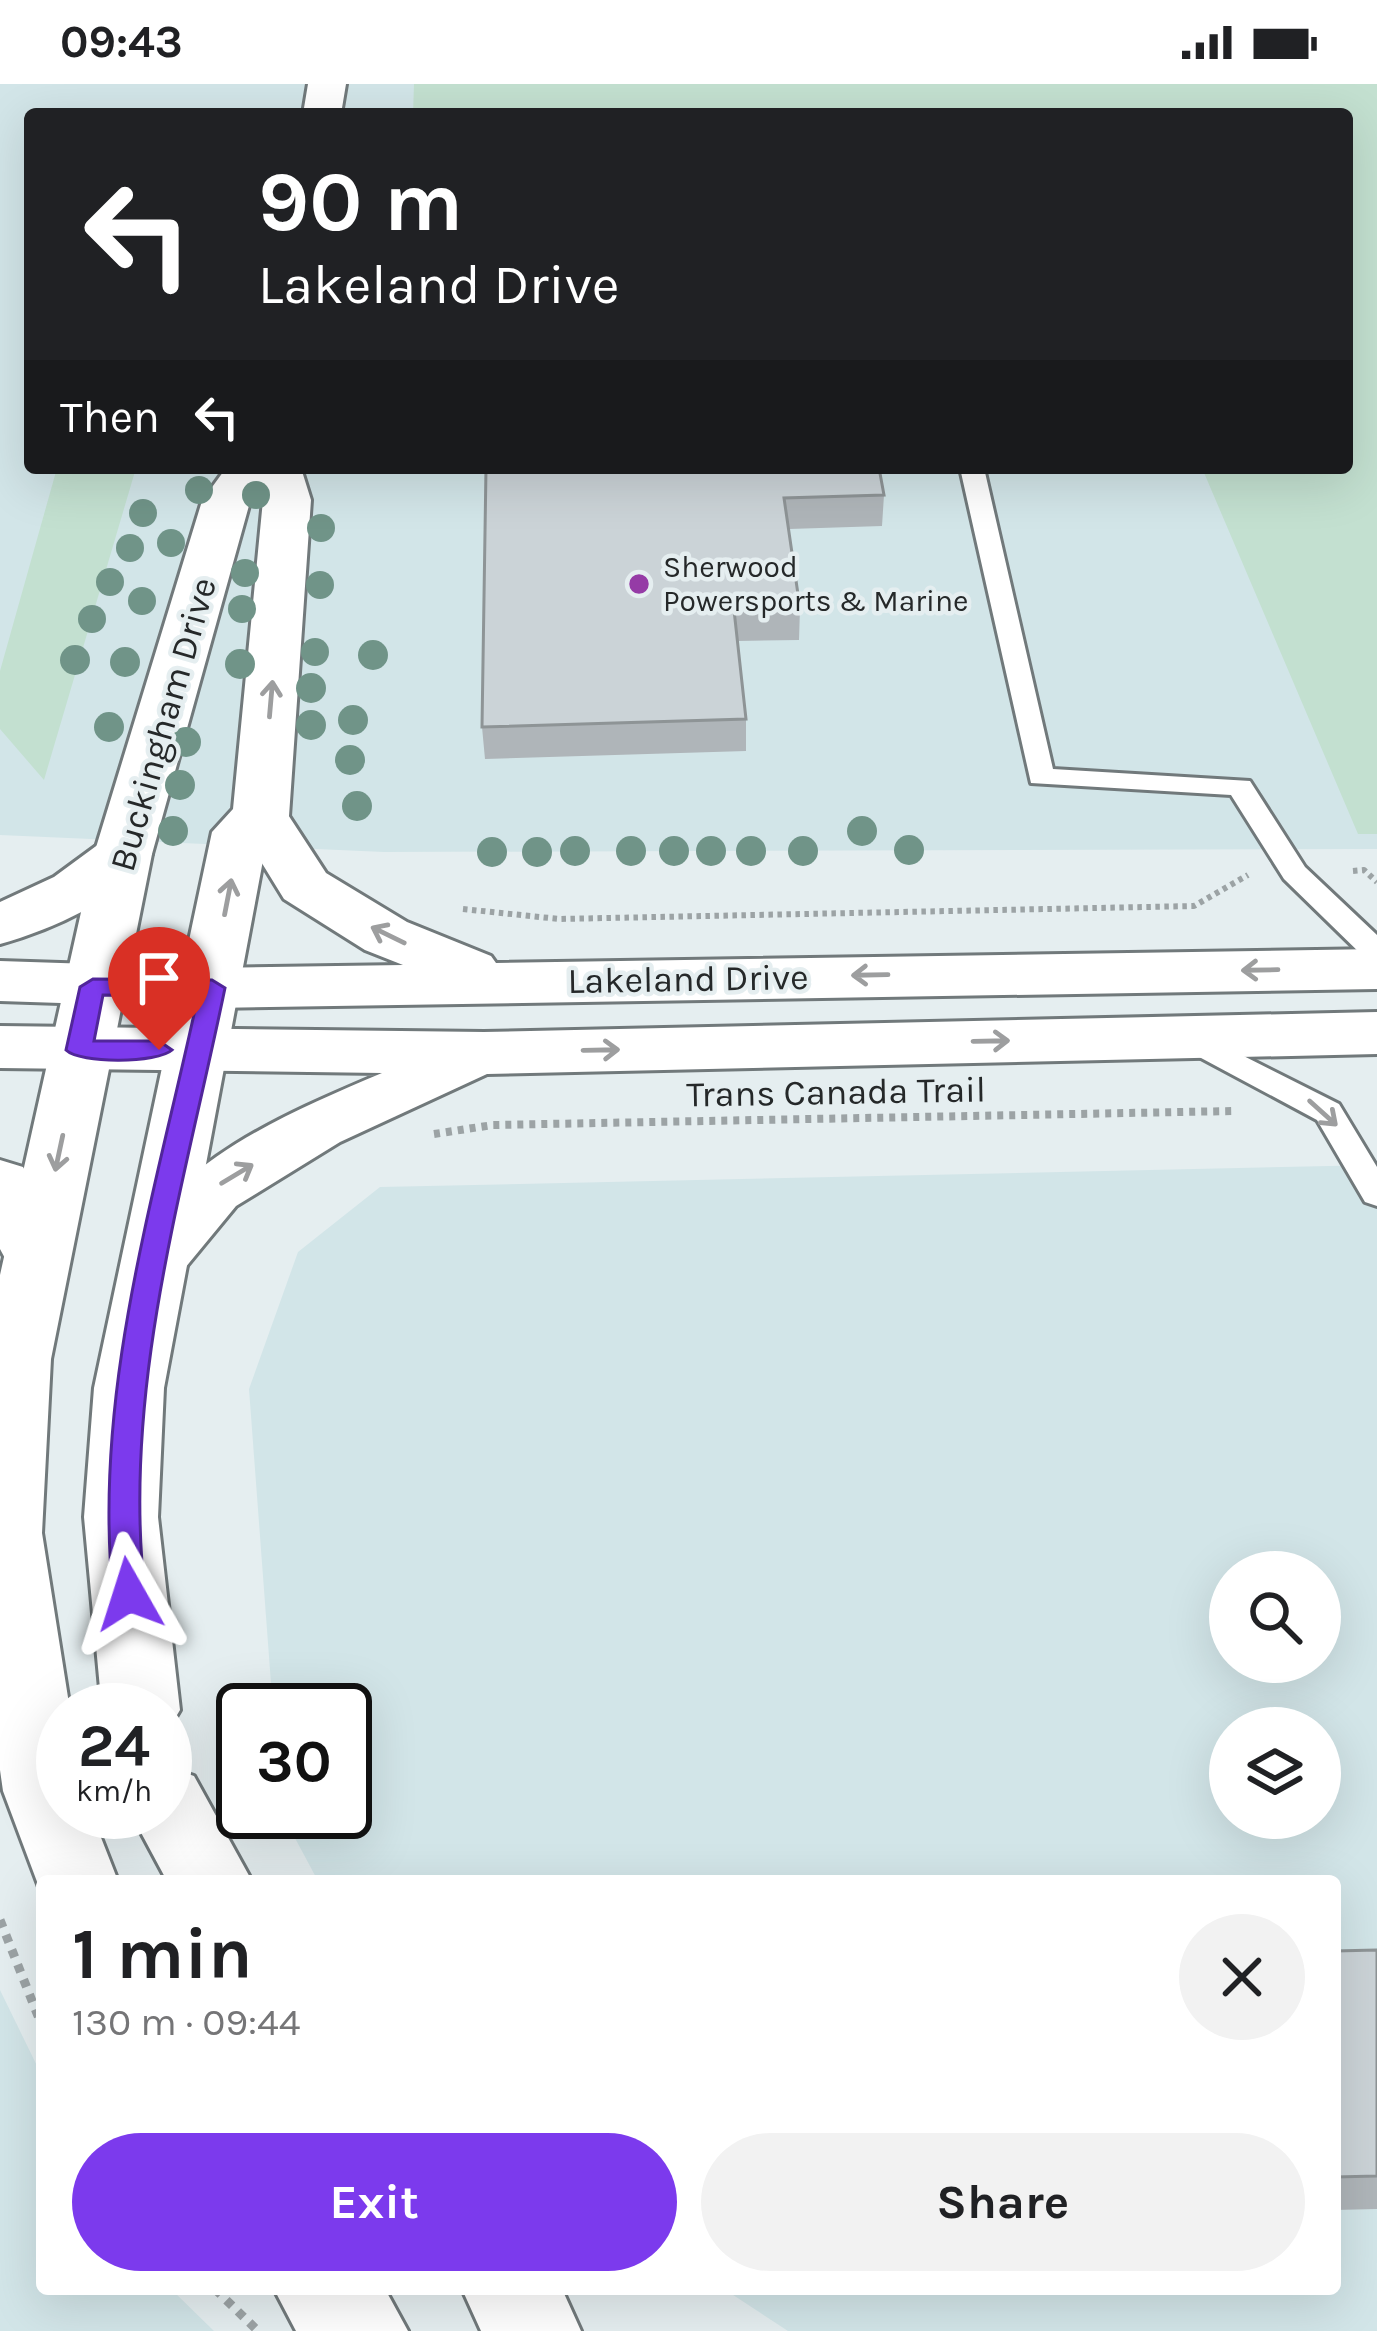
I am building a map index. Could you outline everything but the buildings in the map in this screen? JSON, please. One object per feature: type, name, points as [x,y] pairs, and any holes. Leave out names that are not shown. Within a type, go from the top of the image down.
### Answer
[{"type":"street","name":"Buckingham Drive","points":[[75,1875],[43,1791],[5,1533],[16,1359],[123,854],[226,501],[246,474]]},
{"type":"street","points":[[279,474],[286,500],[261,816],[305,886],[386,936],[496,980]]},
{"type":"street","points":[[138,1683],[121,1517],[129,1388],[241,832],[261,816]]},
{"type":"street","points":[[0,925],[75,890],[123,854]]},
{"type":"street","name":"Lakeland Drive","points":[[0,981],[212,988],[1377,969]]},
{"type":"street","name":"Lakeland Drive","points":[[0,1047],[484,1053],[1377,1033]]},
{"type":"street","points":[[156,1257],[212,1189],[317,1126],[484,1053]]},
{"type":"street","points":[[0,1183],[38,1256]]},
{"type":"street","points":[[187,1839],[208,1875]]},
{"type":"street","points":[[326,2295],[361,2331]]},
{"type":"street","points":[[512,2295],[534,2331]]},
{"type":"lane","points":[[972,474],[1041,777],[1240,787],[1294,873],[1377,952]]},
{"type":"lane","points":[[1185,1036],[1328,1112],[1377,1193]]},
{"type":"path","points":[[441,903],[559,919],[1194,906],[1241,875],[1364,870],[1377,882]]},
{"type":"path","name":"Trans Canada Trail","points":[[416,1137],[517,1124],[1232,1110],[1250,1117]]},
{"type":"path","points":[[0,1920],[36,2011]]},
{"type":"path","points":[[221,2295],[258,2331]]},
{"type":"shaded area","points":[[0,84],[1377,84],[1377,849],[384,852],[0,835]]},
{"type":"shaded area","points":[[1377,1165],[1377,2331],[788,2331],[733,2295],[1341,2295],[1341,1875],[315,1875],[295,1839],[372,1839],[372,1683],[271,1683],[249,1389],[298,1252],[380,1187]]},
{"type":"shaded area","points":[[0,1990],[36,2064],[36,2295],[177,2295],[214,2331],[0,2331]]},
{"type":"green space","points":[[414,84],[1377,84],[1377,834],[1358,834],[1205,474],[1353,474],[1353,108],[413,108]]},
{"type":"green space","points":[[55,474],[134,474],[44,780],[0,729],[0,671]]},
{"type":"place","name":"Sherwood Powersports & Marine","points":[[639,584]]},
{"type":"route","points":[[129,1594],[121,1517],[129,1388],[212,988],[93,987],[79,1050],[159,1050]]}]
